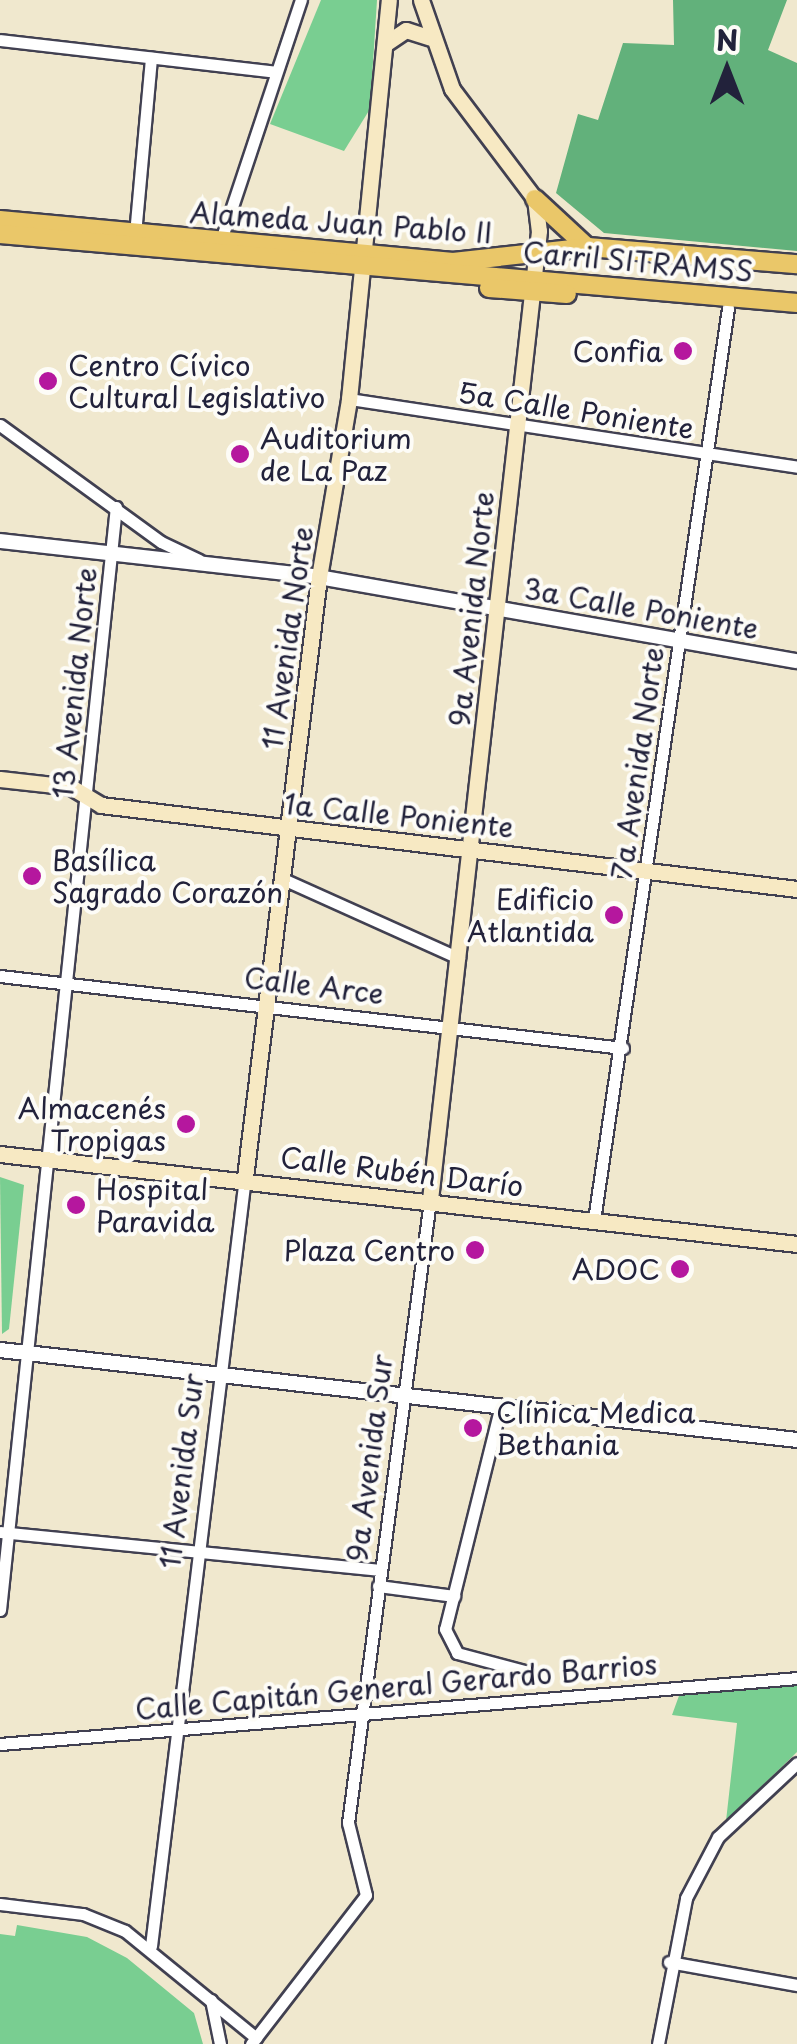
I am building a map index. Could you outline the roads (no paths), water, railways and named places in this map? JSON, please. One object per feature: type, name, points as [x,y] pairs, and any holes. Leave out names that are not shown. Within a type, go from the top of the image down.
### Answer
[{"type":"main road","name":"11 Avenida Norte","points":[[266,1004],[319,577],[348,400],[389,0]]},
{"type":"main road","points":[[421,0],[430,38],[452,89],[535,199],[587,247]]},
{"type":"main road","points":[[385,44],[406,30],[430,38]]},
{"type":"main road","name":"9a Avenida Norte","points":[[451,1026],[494,607],[536,271],[535,199]]},
{"type":"main road","name":"Alameda Juan Pablo II","points":[[0,220],[220,242],[362,267],[481,262],[728,308],[797,314]]},
{"type":"main road","name":"Carril SITRAMSS","points":[[0,234],[474,275],[536,271],[610,256],[797,274]]},
{"type":"main road","name":"Alameda Juan Pablo II","points":[[0,245],[362,267],[536,271],[587,247],[797,264]]},
{"type":"main road","name":"Carril SITRAMSS","points":[[536,271],[797,303]]},
{"type":"main road","name":"1a Calle Poniente","points":[[0,779],[87,793],[101,805],[797,889]]},
{"type":"main road","name":"11 Avenida Sur","points":[[245,1177],[266,1004]]},
{"type":"main road","name":"9a Avenida Sur","points":[[430,1200],[451,1026]]},
{"type":"main road","name":"Calle Rubén Darío","points":[[0,1154],[245,1177],[797,1244]]},
{"type":"street","points":[[220,242],[301,0]]},
{"type":"street","points":[[0,40],[276,72]]},
{"type":"street","points":[[135,234],[151,58]]},
{"type":"street","name":"7a Avenida Norte","points":[[594,1220],[623,1048],[728,308]]},
{"type":"street","name":"5a Calle Poniente","points":[[348,400],[797,467]]},
{"type":"street","points":[[0,425],[161,542],[210,564]]},
{"type":"street","name":"13 Avenida Norte","points":[[0,1610],[4,1532],[27,1353],[116,507]]},
{"type":"street","name":"3a Calle Poniente","points":[[0,541],[319,577],[797,661]]},
{"type":"street","points":[[283,879],[460,958]]},
{"type":"street","name":"Calle Arce","points":[[0,976],[623,1048]]},
{"type":"street","name":"11 Avenida Sur","points":[[151,1946],[195,1555],[245,1177]]},
{"type":"street","name":"9a Avenida Sur","points":[[254,2041],[366,1895],[348,1823],[430,1200]]},
{"type":"street","points":[[0,1350],[218,1370],[797,1440]]},
{"type":"street","points":[[501,1405],[446,1629],[457,1653],[528,1672]]},
{"type":"street","points":[[4,1532],[195,1555],[380,1570]]},
{"type":"street","points":[[378,1586],[454,1596]]},
{"type":"street","name":"Calle Capitán General Gerardo Barrios","points":[[0,1744],[797,1678]]},
{"type":"street","points":[[658,2044],[669,1962],[686,1898],[718,1838],[797,1763]]},
{"type":"street","points":[[783,1777],[797,1779]]},
{"type":"street","points":[[0,1904],[83,1914],[151,1946],[210,1996],[254,2041]]},
{"type":"street","points":[[669,1962],[797,1985]]},
{"type":"street","points":[[210,1996],[220,2044]]},
{"type":"place","name":"Confia","points":[[683,351]]},
{"type":"place","name":"Centro Cívico Cultural Legislativo","points":[[48,381]]},
{"type":"place","name":"Auditorium de La Paz","points":[[240,454]]},
{"type":"place","name":"Basílica Sagrado Corazón","points":[[32,876]]},
{"type":"place","name":"Edificio Atlantida","points":[[614,915]]},
{"type":"place","name":"Almacenés Tropigas","points":[[186,1124]]},
{"type":"place","name":"Hospital Paravida","points":[[76,1205]]},
{"type":"place","name":"Plaza Centro","points":[[475,1250]]},
{"type":"place","name":"ADOC","points":[[680,1269]]},
{"type":"place","name":"Clínica Medica Bethania","points":[[473,1428]]}]
